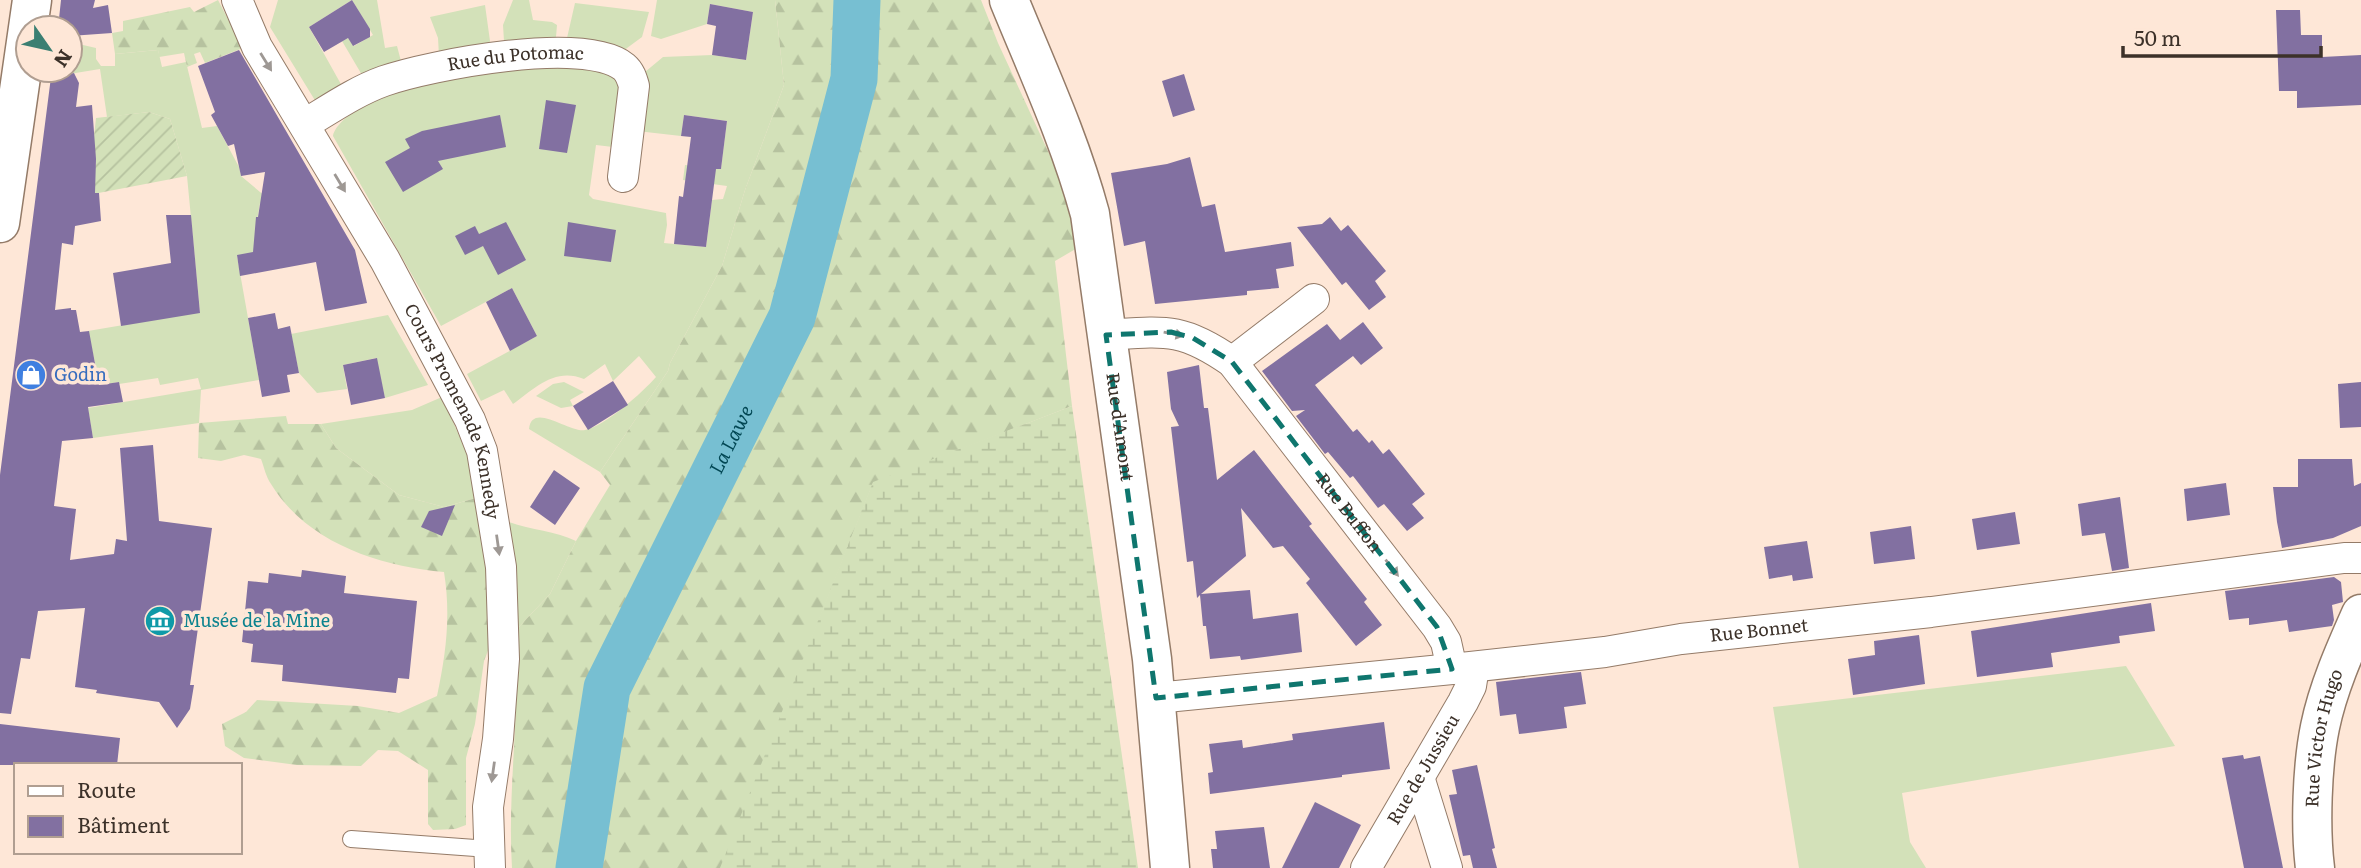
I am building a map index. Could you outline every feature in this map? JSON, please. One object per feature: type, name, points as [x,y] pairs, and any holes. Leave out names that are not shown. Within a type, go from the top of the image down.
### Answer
[{"type":"street","points":[[0,223],[32,0]]},
{"type":"street","name":"Cours Promenade Kennedy","points":[[237,0],[257,47],[385,260],[470,419],[482,451],[501,567],[503,659],[498,739],[488,807],[490,858]]},
{"type":"street","name":"Rue d'Amont","points":[[1009,0],[1062,125],[1090,214],[1156,698],[1170,868]]},
{"type":"street","name":"Rue du Potomac","points":[[305,124],[384,81],[442,65],[499,55],[569,54],[600,57],[625,67],[634,86],[623,177]]},
{"type":"street","points":[[1232,362],[1314,299]]},
{"type":"street","name":"Rue Buffon","points":[[1106,335],[1171,332],[1193,338],[1232,362],[1437,627],[1463,668]]},
{"type":"street","name":"Rue Bonnet","points":[[1156,698],[1605,652],[1681,639],[1931,612],[2344,558],[2361,558]]},
{"type":"street","name":"Rue Victor Hugo","points":[[2315,868],[2312,828],[2320,727],[2339,665],[2361,614]]},
{"type":"street","name":"Rue de Jussieu","points":[[1366,868],[1471,686],[1463,668]]},
{"type":"street","points":[[1419,777],[1447,868]]},
{"type":"lane","points":[[351,839],[490,858]]},
{"type":"highlighted area","points":[[1171,332],[1193,338],[1232,362],[1437,627],[1452,669],[1156,698],[1106,335]]},
{"type":"green space","points":[[218,0],[243,48],[205,63],[200,52],[194,54],[197,63],[187,67],[184,53],[159,57],[158,50],[115,54],[112,33],[123,31],[123,21],[190,7],[194,12]]},
{"type":"green space","points":[[278,0],[352,0],[309,27],[342,86],[316,102],[270,27]]},
{"type":"green space","points":[[352,0],[377,0],[385,48],[397,46],[402,65],[362,75],[342,41],[348,38],[354,46],[373,35]]},
{"type":"green space","points":[[513,0],[529,0],[533,20],[557,25],[556,37],[550,43],[504,41],[503,25]]},
{"type":"green space","points":[[657,0],[775,0],[784,85],[745,190],[722,266],[668,371],[600,472],[529,429],[532,421],[544,418],[585,430],[623,408],[656,377],[639,356],[613,381],[605,364],[584,379],[574,376],[555,377],[537,386],[513,404],[504,390],[481,401],[467,374],[537,336],[512,288],[441,326],[333,136],[337,127],[356,110],[395,90],[416,83],[527,64],[562,64],[603,72],[618,83],[619,105],[613,147],[596,145],[589,195],[593,199],[666,213],[664,243],[706,247],[712,200],[723,199],[727,186],[683,180],[685,165],[721,169],[727,121],[684,115],[681,136],[637,131],[645,72],[663,57],[712,55],[746,60],[753,12],[710,4],[707,24],[661,39],[651,36]]},
{"type":"green space","points":[[775,0],[981,0],[1059,175],[1079,247],[1055,261],[1072,406],[873,483],[721,868],[512,868],[515,631],[550,594],[576,541],[610,485],[600,472],[668,371],[722,266],[745,190],[784,85]]},
{"type":"green space","points":[[575,3],[649,12],[642,37],[623,51],[571,44],[567,38]]},
{"type":"green space","points":[[485,5],[490,41],[487,48],[439,56],[438,38],[430,17]]},
{"type":"green space","points":[[84,45],[96,48],[96,59],[101,66],[115,66],[115,54],[158,50],[162,67],[186,62],[202,128],[217,126],[241,176],[266,197],[267,201],[260,203],[257,229],[277,248],[237,256],[259,380],[201,390],[199,423],[93,438],[88,408],[201,389],[198,378],[160,385],[158,378],[119,384],[99,381],[88,331],[200,312],[187,176],[170,119],[149,112],[107,117],[100,69],[84,72]]},
{"type":"green space","points":[[149,112],[170,119],[187,176],[88,195],[96,163],[93,145],[96,118]]},
{"type":"green space","points":[[388,315],[428,385],[385,398],[376,358],[343,365],[347,389],[317,393],[299,373],[291,334]]},
{"type":"green space","points":[[564,382],[584,392],[570,400],[573,406],[561,408],[536,396],[553,384]]},
{"type":"green space","points":[[442,397],[469,458],[476,498],[444,507],[399,495],[336,448],[321,424],[412,410]]},
{"type":"green space","points":[[1072,406],[1138,868],[720,868],[873,482]]},
{"type":"green space","points":[[286,416],[288,424],[321,424],[336,448],[399,495],[444,507],[476,498],[490,569],[493,637],[484,661],[475,724],[466,758],[466,825],[455,829],[433,830],[428,824],[428,770],[398,751],[378,750],[361,766],[297,765],[244,758],[225,746],[222,724],[246,712],[257,700],[358,706],[399,713],[437,696],[440,680],[447,619],[444,572],[370,557],[324,536],[304,522],[286,504],[269,481],[261,459],[244,455],[221,461],[198,458],[199,423]]},
{"type":"green space","points":[[509,522],[576,541],[550,594],[515,631],[513,546]]},
{"type":"green space","points":[[2126,666],[2175,746],[1902,793],[1910,842],[1926,868],[1799,868],[1773,707]]},
{"type":"building","points":[[61,0],[95,0],[93,8],[108,5],[112,33],[84,35],[84,14],[60,14]]},
{"type":"building","points":[[352,0],[370,29],[370,37],[353,46],[348,38],[324,52],[309,27]]},
{"type":"building","points":[[710,4],[753,12],[746,60],[712,55],[716,26],[707,24]]},
{"type":"building","points":[[2276,10],[2300,10],[2301,35],[2322,35],[2322,57],[2361,55],[2361,105],[2297,108],[2297,91],[2279,91]]},
{"type":"building","points":[[239,50],[355,250],[367,303],[325,311],[316,262],[240,276],[237,255],[253,252],[256,217],[265,172],[241,176],[234,144],[228,146],[211,115],[215,112],[198,66]]},
{"type":"building","points":[[1184,74],[1195,110],[1173,117],[1162,81]]},
{"type":"building","points":[[50,84],[79,84],[76,107],[92,105],[96,159],[95,193],[99,193],[101,221],[75,226],[73,245],[62,243],[55,310],[76,310],[80,332],[89,331],[99,385],[119,382],[123,402],[88,407],[93,438],[62,441],[54,506],[76,509],[70,560],[114,554],[116,539],[127,541],[120,448],[153,445],[159,521],[212,528],[190,685],[194,685],[190,709],[177,728],[159,702],[96,693],[97,690],[75,687],[85,608],[38,611],[30,659],[21,658],[11,714],[0,713],[0,475]]},
{"type":"building","points":[[546,100],[576,105],[567,153],[539,149]]},
{"type":"building","points":[[500,115],[506,147],[438,161],[443,169],[403,192],[385,162],[410,148],[405,139],[422,131]]},
{"type":"building","points":[[684,115],[727,121],[721,169],[716,169],[706,247],[674,244],[679,196],[683,197],[691,137],[681,136]]},
{"type":"building","points":[[1190,157],[1202,207],[1215,204],[1225,252],[1291,242],[1294,266],[1276,269],[1279,288],[1247,291],[1247,295],[1155,304],[1145,241],[1124,246],[1111,173],[1167,164]]},
{"type":"building","points":[[166,215],[191,215],[200,313],[121,326],[113,273],[171,263]]},
{"type":"building","points":[[1330,217],[1341,231],[1348,225],[1386,271],[1375,281],[1386,297],[1369,310],[1346,282],[1342,285],[1297,227],[1322,224]]},
{"type":"building","points":[[506,222],[526,260],[498,275],[483,246],[465,255],[455,236],[475,226],[479,234]]},
{"type":"building","points":[[568,222],[616,230],[611,262],[564,256]]},
{"type":"building","points":[[512,288],[537,336],[510,351],[486,302]]},
{"type":"building","points":[[275,313],[278,329],[290,326],[299,373],[287,375],[290,392],[262,397],[248,318]]},
{"type":"building","points":[[1363,322],[1383,348],[1361,365],[1353,356],[1315,385],[1353,432],[1357,429],[1369,443],[1372,440],[1383,454],[1389,449],[1425,494],[1412,504],[1424,518],[1407,531],[1384,504],[1378,508],[1353,476],[1350,478],[1328,452],[1325,454],[1296,416],[1305,410],[1292,411],[1262,371],[1327,324],[1340,340]]},
{"type":"building","points":[[377,358],[385,398],[351,405],[343,365]]},
{"type":"building","points":[[1199,365],[1204,408],[1208,408],[1217,480],[1254,450],[1312,524],[1309,526],[1367,599],[1364,602],[1382,625],[1356,646],[1306,583],[1310,579],[1283,546],[1273,548],[1241,508],[1246,556],[1201,594],[1250,590],[1253,619],[1298,613],[1302,652],[1241,660],[1240,656],[1210,659],[1200,595],[1197,598],[1193,561],[1187,562],[1171,427],[1179,426],[1171,409],[1167,372]]},
{"type":"building","points":[[613,381],[628,405],[588,430],[573,406]]},
{"type":"building","points":[[2361,382],[2361,427],[2340,428],[2338,384]]},
{"type":"building","points":[[2298,459],[2352,459],[2354,486],[2361,483],[2361,526],[2333,538],[2282,548],[2273,487],[2298,487]]},
{"type":"building","points":[[554,470],[580,488],[555,525],[530,507]]},
{"type":"building","points":[[2226,483],[2230,515],[2187,521],[2184,489]]},
{"type":"building","points":[[2120,497],[2129,568],[2112,571],[2105,533],[2082,536],[2078,504]]},
{"type":"building","points":[[455,505],[442,536],[421,527],[429,511]]},
{"type":"building","points":[[2015,512],[2020,544],[1977,550],[1972,519]]},
{"type":"building","points":[[1911,526],[1915,559],[1874,564],[1870,532]]},
{"type":"building","points":[[1807,541],[1813,578],[1793,581],[1792,575],[1769,579],[1764,547]]},
{"type":"building","points":[[302,570],[346,576],[344,593],[417,601],[409,679],[398,678],[396,693],[282,681],[283,665],[251,662],[253,644],[242,642],[248,581],[268,583],[269,573],[301,577]]},
{"type":"building","points":[[2334,577],[2341,582],[2343,602],[2332,605],[2332,626],[2289,632],[2287,620],[2249,625],[2249,618],[2229,620],[2225,591]]},
{"type":"building","points":[[2151,603],[2155,631],[2119,636],[2120,643],[2051,653],[2053,667],[1977,677],[1971,631]]},
{"type":"building","points":[[1919,635],[1925,684],[1853,695],[1848,659],[1875,655],[1874,641]]},
{"type":"building","points":[[1581,672],[1586,704],[1564,707],[1567,728],[1519,734],[1516,714],[1500,716],[1496,682]]},
{"type":"building","points":[[1384,722],[1390,769],[1210,794],[1208,773],[1213,772],[1209,744],[1242,740],[1243,748],[1293,740],[1292,734]]},
{"type":"building","points":[[0,724],[120,738],[117,763],[0,765]]},
{"type":"building","points":[[2243,755],[2244,759],[2260,756],[2283,868],[2244,868],[2222,758]]},
{"type":"building","points":[[1477,765],[1497,868],[1473,868],[1470,855],[1463,856],[1449,795],[1457,794],[1452,770]]},
{"type":"building","points":[[1315,802],[1361,825],[1339,868],[1282,868]]},
{"type":"building","points":[[1264,827],[1270,868],[1213,868],[1211,849],[1217,849],[1215,831]]},
{"type":"waterway","name":"La Lawe","points":[[579,868],[607,688],[792,317],[854,79],[857,0]]},
{"type":"place","name":"Godin","points":[[31,375]]},
{"type":"place","name":"Musée de la Mine","points":[[160,621]]}]
